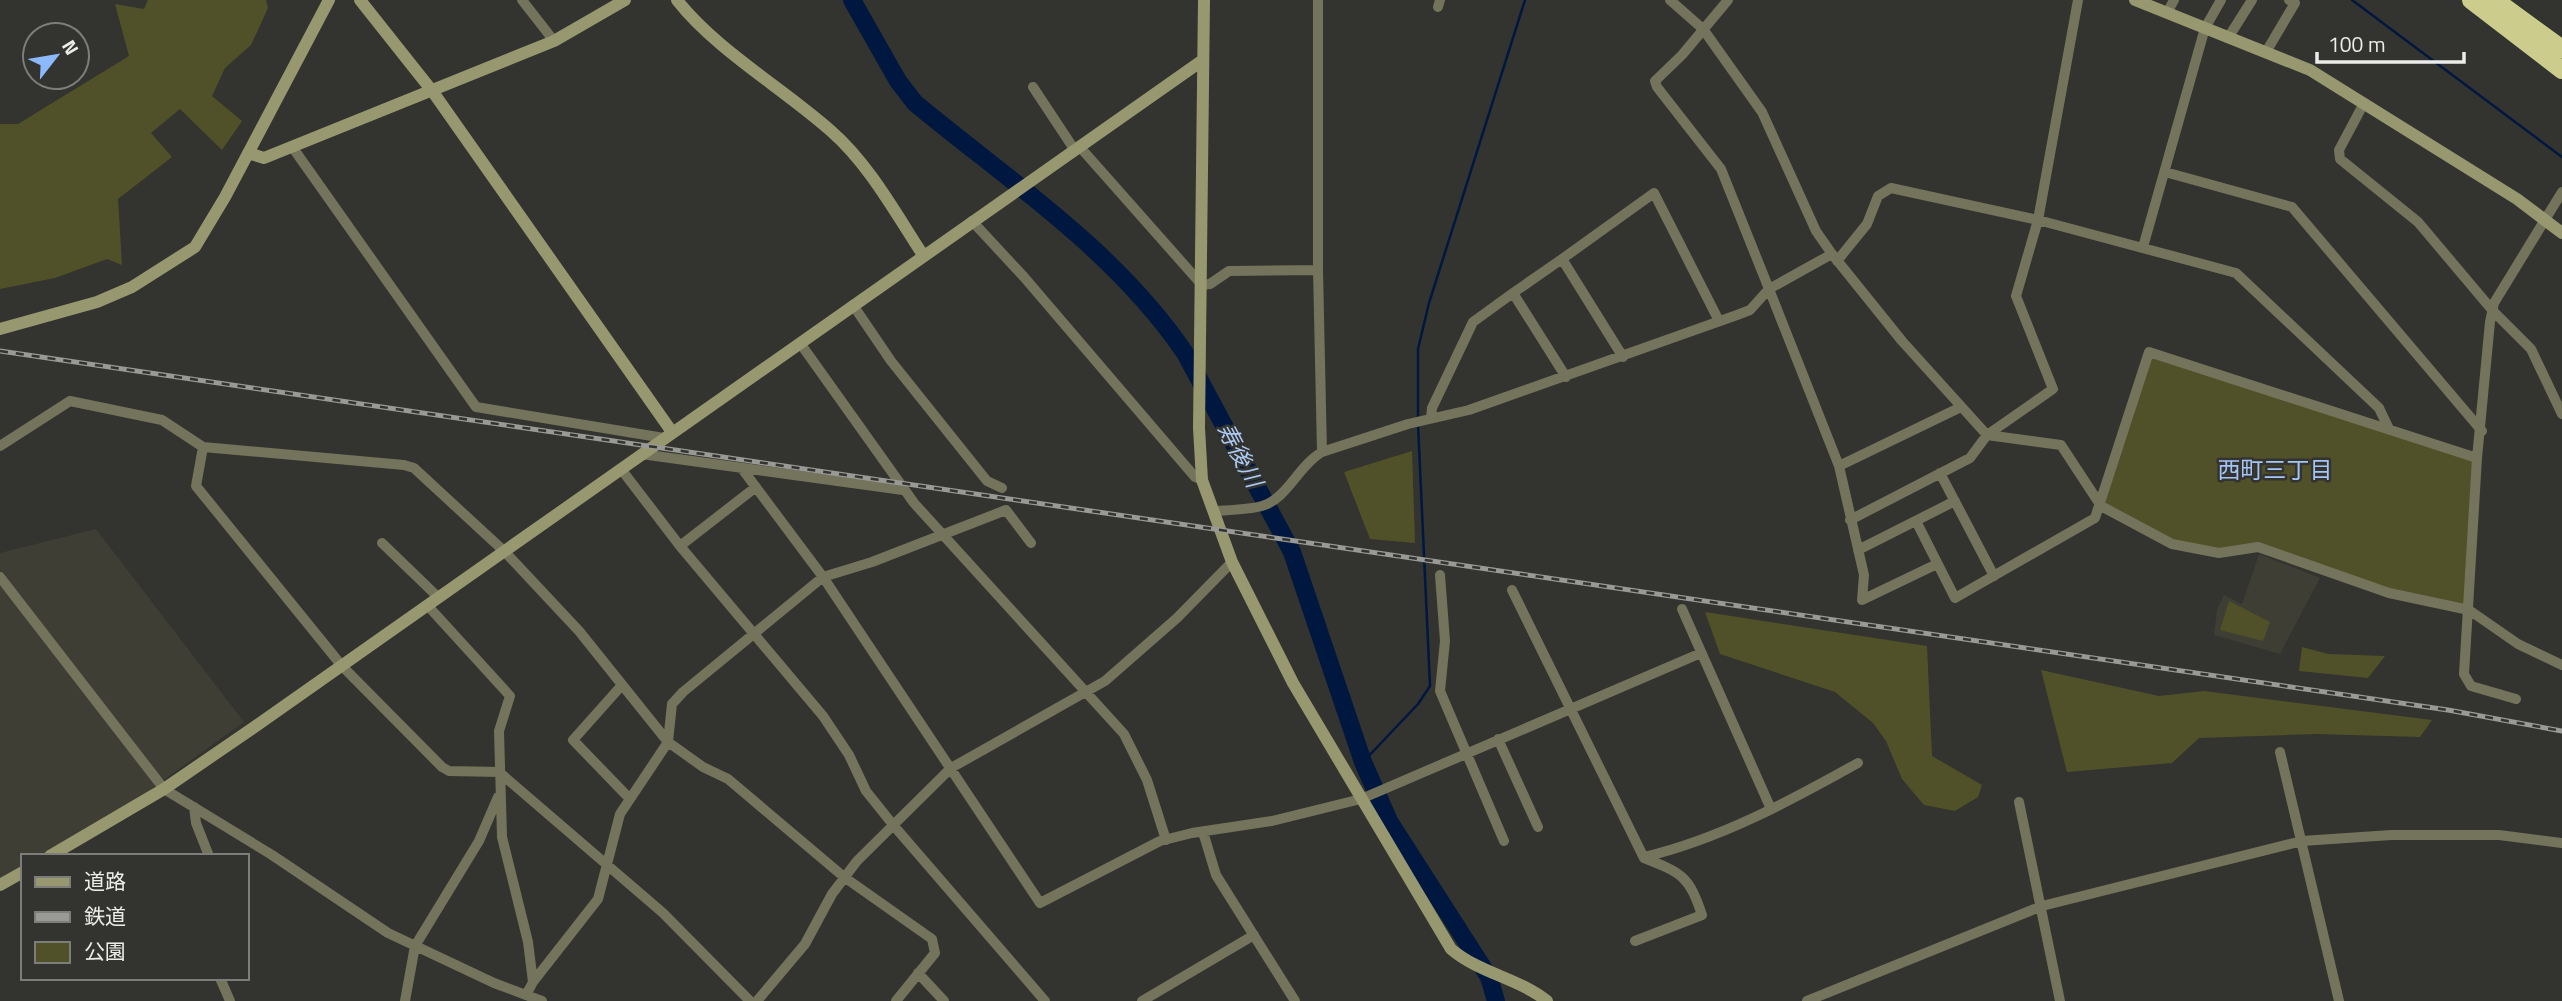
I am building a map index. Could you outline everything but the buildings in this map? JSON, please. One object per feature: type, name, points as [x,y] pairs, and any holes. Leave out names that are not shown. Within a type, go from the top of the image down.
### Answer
[{"type":"highway","points":[[2471,0],[2562,70]]},
{"type":"highway","points":[[2496,0],[2562,38]]},
{"type":"highway","points":[[2496,0],[2562,49]]},
{"type":"highway","points":[[2507,27],[2530,57],[2562,83]]},
{"type":"street","points":[[0,329],[97,302],[132,286],[195,247],[206,232],[329,0]]},
{"type":"street","points":[[360,0],[433,92],[668,435]]},
{"type":"street","points":[[522,0],[554,41]]},
{"type":"street","points":[[248,153],[264,158],[433,92],[554,41],[625,0]]},
{"type":"street","points":[[677,0],[720,41],[833,132],[878,188],[923,255]]},
{"type":"street","points":[[1204,0],[1199,359],[1202,480],[1232,562],[1293,683],[1364,797],[1451,949],[1470,962],[1518,982],[1547,1001]]},
{"type":"street","points":[[1318,0],[1318,270],[1322,452]]},
{"type":"street","points":[[1670,0],[1703,29],[1762,112],[1816,231],[1834,258],[1902,341],[1987,435],[2061,445],[2101,506],[2172,544],[2218,552],[2258,547],[2389,593],[2469,610],[2518,644],[2562,665]]},
{"type":"street","points":[[1728,0],[1682,55],[1655,81],[1721,169],[1769,289],[1839,466],[1864,575],[1862,600],[1937,564]]},
{"type":"street","points":[[1850,520],[1969,458],[1987,435],[2053,390],[2016,296],[2038,220],[2078,0]]},
{"type":"street","points":[[2135,0],[2310,70],[2546,219],[2562,233]]},
{"type":"street","points":[[2166,13],[2174,0]]},
{"type":"street","points":[[2143,247],[2205,28],[2221,0]]},
{"type":"street","points":[[2228,37],[2252,0]]},
{"type":"street","points":[[2266,52],[2295,3],[2289,0]]},
{"type":"street","points":[[53,854],[164,789],[1203,60]]},
{"type":"street","points":[[1033,87],[1076,147],[1202,285]]},
{"type":"street","points":[[2364,103],[2339,149],[2340,159],[2417,222],[2493,312],[2531,349],[2562,414]]},
{"type":"street","points":[[293,148],[476,407],[668,435]]},
{"type":"street","points":[[2165,172],[2292,207],[2482,431]]},
{"type":"street","points":[[1213,511],[1267,504],[1313,457],[1322,452],[1413,422],[1469,410],[1652,348],[1676,334],[1750,310],[1769,289],[1834,258],[1867,224],[1878,196],[1891,188],[2038,220],[2236,273],[2379,408],[2389,429]]},
{"type":"street","points":[[2516,699],[2471,686],[2464,674],[2477,458],[2493,312],[2514,269],[2562,192]]},
{"type":"street","points":[[1429,419],[1472,322],[1654,193],[1719,321]]},
{"type":"street","points":[[972,221],[1024,277],[1195,477],[1202,480]]},
{"type":"street","points":[[1562,259],[1623,357]]},
{"type":"street","points":[[1202,285],[1210,284],[1229,271],[1318,270]]},
{"type":"street","points":[[1513,293],[1566,377]]},
{"type":"street","points":[[853,305],[922,400],[988,481],[1002,488]]},
{"type":"street","points":[[800,343],[903,490],[1124,734],[1147,779],[1166,840]]},
{"type":"street","points":[[1916,521],[1955,598],[2095,518],[2149,352],[2477,458]]},
{"type":"street","points":[[0,446],[70,401],[162,420],[203,447],[414,468],[505,552],[579,631],[668,742],[703,767],[728,779],[845,877],[932,939],[935,953],[896,1001]]},
{"type":"street","points":[[1839,466],[1961,407]]},
{"type":"street","points":[[203,447],[196,486],[342,666],[442,767],[449,771],[499,772],[663,913],[750,1001]]},
{"type":"street","points":[[641,454],[903,490]]},
{"type":"street","points":[[621,469],[753,635],[823,716],[849,755],[866,791],[1045,1001]]},
{"type":"street","points":[[743,470],[823,577],[1040,903],[1166,840],[1272,821],[1364,797],[1701,653]]},
{"type":"street","points":[[1940,473],[1994,576]]},
{"type":"street","points":[[680,545],[756,487]]},
{"type":"street","points":[[1858,550],[1955,501]]},
{"type":"street","points":[[522,997],[598,899],[620,814],[668,742],[672,704],[823,577],[943,536],[1006,510],[1031,543]]},
{"type":"street","points":[[382,543],[510,696],[499,731],[502,837],[528,942],[533,982]]},
{"type":"street","points":[[757,1001],[806,944],[845,877],[951,768],[1088,694],[1168,626],[1232,562]]},
{"type":"street","points":[[1440,575],[1446,641],[1440,691],[1504,841]]},
{"type":"street","points":[[0,577],[164,789],[388,933],[522,997],[542,1001]]},
{"type":"street","points":[[1511,590],[1644,858],[1669,868],[1692,884],[1702,915],[1634,941]]},
{"type":"street","points":[[1682,609],[1770,809]]},
{"type":"street","points":[[622,685],[573,740],[630,799]]},
{"type":"street","points":[[1498,739],[1538,827]]},
{"type":"street","points":[[2280,752],[2339,1001]]},
{"type":"street","points":[[1644,858],[1737,827],[1858,763]]},
{"type":"street","points":[[405,1001],[415,946],[479,841],[500,794]]},
{"type":"street","points":[[2019,802],[2060,1001]]},
{"type":"street","points":[[194,807],[208,854]]},
{"type":"street","points":[[1203,832],[1216,875],[1296,1001]]},
{"type":"street","points":[[1807,1001],[2042,906],[2302,841],[2391,835],[2499,835],[2562,843]]},
{"type":"street","points":[[0,885],[21,873]]},
{"type":"street","points":[[1142,1001],[1254,935]]},
{"type":"street","points":[[918,973],[944,1001]]},
{"type":"street","points":[[221,980],[230,1001]]},
{"type":"shaded area","points":[[96,529],[244,722],[143,795],[43,854],[21,854],[21,867],[0,880],[0,553]]},
{"type":"shaded area","points":[[2259,554],[2320,578],[2280,654],[2214,635],[2217,609],[2224,595],[2242,604]]},
{"type":"green space","points":[[148,0],[266,0],[268,8],[251,45],[225,68],[212,96],[242,121],[222,150],[180,109],[151,133],[172,157],[118,199],[122,265],[107,259],[55,278],[0,289],[0,124],[18,124],[72,91],[91,91],[91,79],[129,56],[115,4],[144,9]]},
{"type":"green space","points":[[2149,352],[2477,458],[2469,610],[2389,593],[2258,547],[2219,553],[2172,544],[2101,506]]},
{"type":"green space","points":[[1412,451],[1415,543],[1370,539],[1344,472]]},
{"type":"green space","points":[[2229,601],[2270,622],[2263,641],[2220,630]]},
{"type":"green space","points":[[1705,612],[1927,646],[1932,756],[1982,785],[1978,797],[1955,811],[1924,805],[1902,779],[1886,741],[1873,723],[1835,692],[1720,654]]},
{"type":"green space","points":[[2302,647],[2328,654],[2385,656],[2368,678],[2299,671]]},
{"type":"green space","points":[[2041,670],[2159,696],[2204,691],[2432,720],[2420,737],[2316,734],[2199,738],[2172,763],[2067,772]]},
{"type":"waterway","name":"寿後川","points":[[852,0],[898,81],[915,103],[1094,249],[1157,316],[1185,353],[1292,552],[1363,762],[1389,821],[1489,977],[1496,1001]]},
{"type":"waterway","points":[[1418,417],[1418,349],[1429,303],[1525,0]]},
{"type":"waterway","points":[[2352,0],[2562,157]]},
{"type":"waterway","points":[[1363,762],[1418,704],[1430,686],[1418,424]]},
{"type":"railway","points":[[0,351],[2448,710],[2562,731]]},
{"type":"district","name":"西町三丁目","points":[[2275,470]]}]
